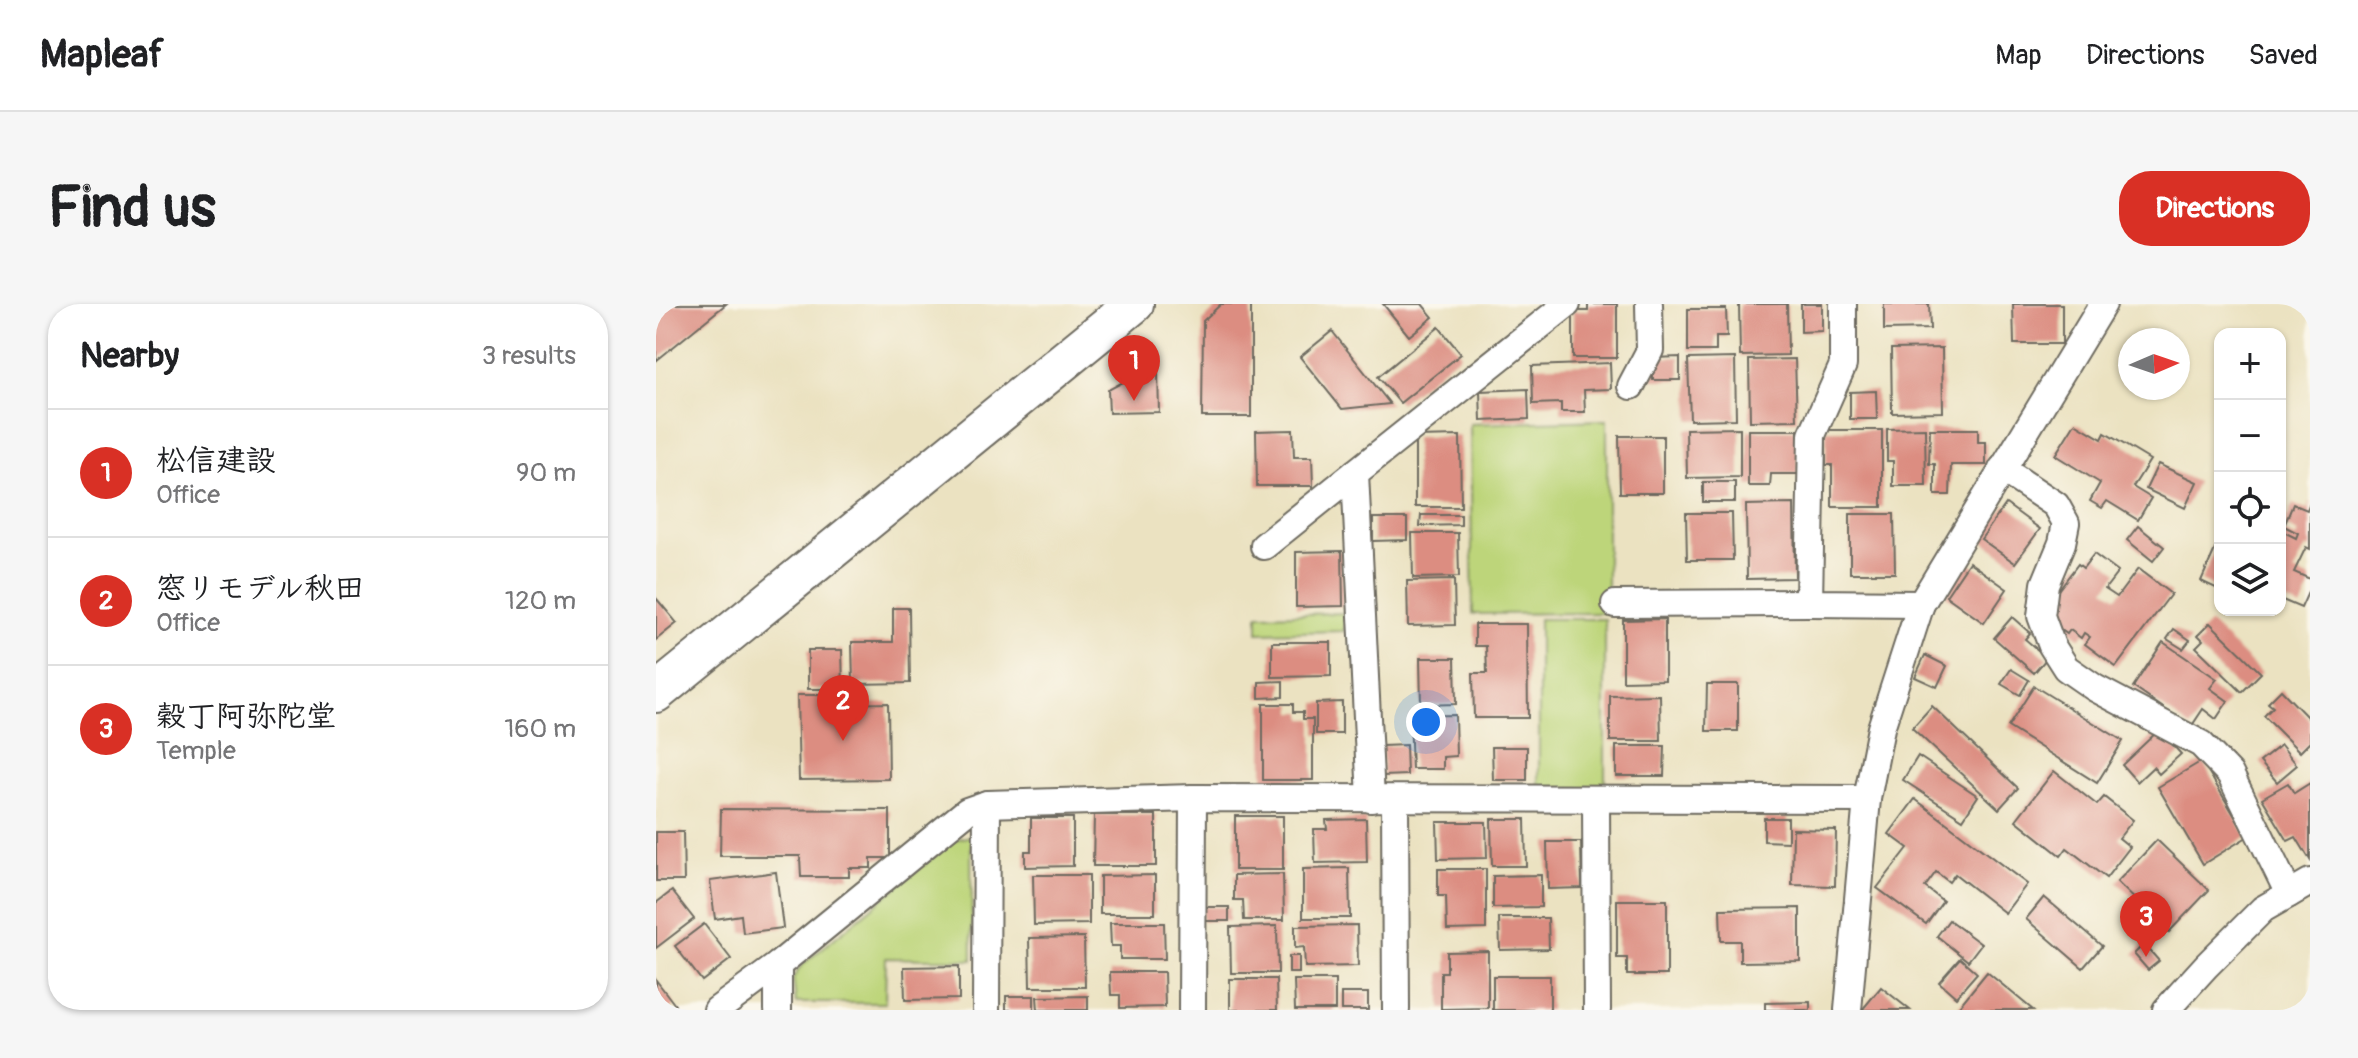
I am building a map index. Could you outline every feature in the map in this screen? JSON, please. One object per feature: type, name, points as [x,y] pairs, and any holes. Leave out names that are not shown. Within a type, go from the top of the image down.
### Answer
[{"type":"street","points":[[656,693],[1134,304]]},
{"type":"street","points":[[1264,546],[1567,304]]},
{"type":"street","points":[[1631,386],[1650,350],[1649,304]]},
{"type":"street","points":[[1809,603],[1812,435],[1843,365],[1843,304]]},
{"type":"street","points":[[1848,1010],[1867,799],[1881,728],[1921,604],[2103,304]]},
{"type":"street","points":[[2002,469],[2056,505],[2066,523],[2062,543],[2045,584],[2041,616],[2052,646],[2066,668],[2095,688],[2201,744],[2230,774],[2300,888],[2263,909],[2206,966],[2180,1005]]},
{"type":"street","points":[[1355,473],[1383,799],[1396,1010]]},
{"type":"street","points":[[1615,604],[1921,604]]},
{"type":"street","points":[[717,1010],[778,965],[967,811],[987,804],[1193,798],[1867,799]]},
{"type":"street","points":[[1192,1010],[1193,798]]},
{"type":"street","points":[[1596,799],[1597,1010]]},
{"type":"street","points":[[986,1010],[987,804]]},
{"type":"street","points":[[778,965],[778,1010]]},
{"type":"green space","points":[[1607,420],[1607,613],[1473,614],[1470,424]]},
{"type":"green space","points":[[1344,613],[1344,631],[1258,633],[1258,615]]},
{"type":"green space","points":[[1539,619],[1605,619],[1605,790],[1539,789]]},
{"type":"green space","points":[[971,836],[972,960],[886,958],[885,1003],[796,1003],[793,978],[802,965],[954,840]]},
{"type":"building","points":[[656,304],[726,304],[656,361]]},
{"type":"building","points":[[1221,304],[1251,304],[1251,417],[1202,417],[1203,321]]},
{"type":"building","points":[[1383,304],[1422,304],[1433,317],[1409,336]]},
{"type":"building","points":[[1588,304],[1617,304],[1617,358],[1573,358],[1573,311],[1588,311]]},
{"type":"building","points":[[1739,304],[1787,304],[1788,355],[1740,356]]},
{"type":"building","points":[[1801,304],[1822,304],[1822,331],[1801,332]]},
{"type":"building","points":[[1884,304],[1929,304],[1930,329],[1884,330]]},
{"type":"building","points":[[2013,304],[2062,304],[2062,344],[2014,344]]},
{"type":"building","points":[[1688,309],[1726,309],[1727,337],[1716,337],[1716,351],[1688,351]]},
{"type":"building","points":[[1439,327],[1461,354],[1400,403],[1378,377]]},
{"type":"building","points":[[1332,331],[1390,404],[1342,409],[1300,357]]},
{"type":"building","points":[[1942,348],[1943,412],[1892,413],[1891,349]]},
{"type":"building","points":[[1680,357],[1680,380],[1653,380],[1653,358]]},
{"type":"building","points":[[1735,358],[1736,419],[1690,420],[1688,359]]},
{"type":"building","points":[[1795,359],[1797,420],[1750,421],[1749,360]]},
{"type":"building","points":[[1610,363],[1611,389],[1584,390],[1585,412],[1561,412],[1561,403],[1533,404],[1532,366]]},
{"type":"building","points":[[1158,372],[1159,412],[1109,413],[1108,390],[1140,373]]},
{"type":"building","points":[[1528,389],[1529,419],[1481,421],[1480,391]]},
{"type":"building","points":[[1876,391],[1877,419],[1850,419],[1850,392]]},
{"type":"building","points":[[2075,423],[2102,439],[2105,433],[2150,460],[2133,487],[2151,498],[2138,520],[2107,501],[2102,508],[2090,501],[2100,483],[2055,455]]},
{"type":"building","points":[[1740,428],[1740,477],[1687,478],[1686,429]]},
{"type":"building","points":[[1925,428],[1926,486],[1893,486],[1893,461],[1887,461],[1887,429]]},
{"type":"building","points":[[1930,429],[1978,429],[1978,442],[1986,442],[1986,465],[1951,465],[1950,495],[1935,495],[1935,464],[1929,464]]},
{"type":"building","points":[[1293,430],[1294,457],[1312,457],[1313,486],[1257,486],[1256,431]]},
{"type":"building","points":[[1748,430],[1798,430],[1798,474],[1771,474],[1770,486],[1748,486]]},
{"type":"building","points":[[1826,430],[1882,430],[1882,507],[1832,507],[1832,465],[1826,465]]},
{"type":"building","points":[[1460,436],[1461,507],[1415,507],[1415,437]]},
{"type":"building","points":[[1619,436],[1663,436],[1663,493],[1620,493]]},
{"type":"building","points":[[2158,464],[2197,482],[2185,508],[2146,489]]},
{"type":"building","points":[[1703,482],[1735,482],[1735,502],[1703,502]]},
{"type":"building","points":[[2310,502],[2310,549],[2306,547],[2294,572],[2310,579],[2310,588],[2301,608],[2286,602],[2286,533],[2296,538],[2298,533],[2286,527],[2286,521],[2293,504],[2307,510]]},
{"type":"building","points":[[1794,504],[1795,578],[1747,579],[1746,505]]},
{"type":"building","points":[[2006,504],[2040,529],[2015,563],[1981,539]]},
{"type":"building","points":[[1686,513],[1732,513],[1733,560],[1687,560]]},
{"type":"building","points":[[1850,514],[1894,514],[1895,573],[1850,573]]},
{"type":"building","points":[[1421,515],[1461,515],[1461,525],[1420,526]]},
{"type":"building","points":[[1373,518],[1407,518],[1407,540],[1373,541]]},
{"type":"building","points":[[2138,526],[2164,547],[2153,561],[2127,540]]},
{"type":"building","points":[[1412,533],[1458,533],[1459,577],[1413,578]]},
{"type":"building","points":[[1342,551],[1343,606],[1296,607],[1296,552]]},
{"type":"building","points":[[2214,552],[2214,587],[2201,581]]},
{"type":"building","points":[[2094,554],[2118,572],[2105,589],[2117,597],[2138,569],[2171,594],[2116,667],[2085,644],[2090,637],[2084,633],[2081,638],[2070,630],[2067,634],[2049,621],[2047,605],[2078,564],[2083,568]]},
{"type":"building","points":[[1969,562],[2007,589],[1984,623],[1946,596]]},
{"type":"building","points":[[1454,580],[1455,625],[1408,626],[1407,581]]},
{"type":"building","points":[[656,598],[677,623],[656,640]]},
{"type":"building","points":[[893,608],[909,608],[910,683],[853,684],[852,642],[893,642]]},
{"type":"building","points":[[2012,617],[2030,633],[2025,639],[2047,658],[2034,673],[1994,638]]},
{"type":"building","points":[[1665,619],[1665,680],[1623,681],[1623,620]]},
{"type":"building","points":[[2210,623],[2261,673],[2242,692],[2196,647],[2203,640],[2198,635]]},
{"type":"building","points":[[1475,624],[1527,624],[1528,718],[1474,718],[1473,673],[1487,673],[1486,646],[1475,646]]},
{"type":"building","points":[[2174,629],[2190,640],[2183,649],[2167,639]]},
{"type":"building","points":[[1272,642],[1331,642],[1331,676],[1272,677]]},
{"type":"building","points":[[2163,642],[2217,679],[2210,688],[2228,701],[2216,719],[2203,709],[2191,727],[2133,687]]},
{"type":"building","points":[[808,650],[842,650],[843,689],[808,689]]},
{"type":"building","points":[[1925,655],[1947,666],[1937,687],[1915,677]]},
{"type":"building","points":[[1420,658],[1455,658],[1456,704],[1421,705]]},
{"type":"building","points":[[2011,669],[2029,680],[2020,695],[2001,684]]},
{"type":"building","points":[[1283,681],[1283,697],[1259,698],[1259,682]]},
{"type":"building","points":[[1707,684],[1738,684],[1738,731],[1706,731]]},
{"type":"building","points":[[2034,686],[2123,741],[2097,783],[2008,727]]},
{"type":"building","points":[[2281,690],[2310,720],[2310,742],[2300,752],[2264,716],[2273,707],[2268,703]]},
{"type":"building","points":[[797,695],[837,695],[838,704],[888,703],[889,779],[799,780]]},
{"type":"building","points":[[1660,695],[1661,741],[1610,741],[1610,696]]},
{"type":"building","points":[[1342,702],[1342,734],[1316,734],[1316,703]]},
{"type":"building","points":[[1263,704],[1293,704],[1293,712],[1303,712],[1303,719],[1313,719],[1313,780],[1263,780]]},
{"type":"building","points":[[1932,706],[2018,788],[1999,809],[1912,728]]},
{"type":"building","points":[[1455,715],[1456,756],[1443,757],[1443,769],[1412,769],[1410,716]]},
{"type":"building","points":[[2159,730],[2181,754],[2159,774],[2153,767],[2137,782],[2122,765]]},
{"type":"building","points":[[1406,745],[1407,775],[1383,776],[1382,746]]},
{"type":"building","points":[[2281,745],[2297,765],[2277,782],[2260,762]]},
{"type":"building","points":[[1616,746],[1665,746],[1664,776],[1616,776]]},
{"type":"building","points":[[1492,747],[1527,747],[1527,780],[1493,780]]},
{"type":"building","points":[[1918,756],[1978,796],[1963,819],[1903,780]]},
{"type":"building","points":[[2202,761],[2247,837],[2203,864],[2158,787]]},
{"type":"building","points":[[2054,771],[2097,805],[2104,797],[2133,820],[2119,838],[2130,847],[2106,878],[2067,848],[2061,856],[2016,820]]},
{"type":"building","points":[[2288,783],[2294,793],[2310,783],[2310,860],[2296,837],[2288,841],[2262,798]]},
{"type":"building","points":[[1915,799],[2027,884],[2005,913],[1955,874],[1949,882],[1936,872],[1925,887],[1943,901],[1926,924],[1877,888],[1908,848],[1889,834]]},
{"type":"building","points":[[721,809],[890,810],[890,858],[871,858],[871,868],[849,868],[849,877],[801,877],[800,856],[720,856]]},
{"type":"building","points":[[1094,815],[1156,815],[1156,866],[1093,866]]},
{"type":"building","points":[[1235,816],[1283,816],[1283,870],[1235,870]]},
{"type":"building","points":[[1031,818],[1073,818],[1073,866],[1025,867],[1025,851],[1031,851]]},
{"type":"building","points":[[1764,818],[1788,818],[1788,842],[1764,841]]},
{"type":"building","points":[[1366,819],[1367,862],[1315,863],[1314,829],[1327,829],[1326,820]]},
{"type":"building","points":[[1491,819],[1525,819],[1526,866],[1492,866]]},
{"type":"building","points":[[1437,822],[1486,822],[1487,858],[1438,859]]},
{"type":"building","points":[[1793,829],[1836,830],[1835,886],[1792,885]]},
{"type":"building","points":[[656,832],[683,832],[684,881],[656,881]]},
{"type":"building","points":[[2157,840],[2209,890],[2169,932],[2117,882]]},
{"type":"building","points":[[1547,842],[1581,842],[1582,888],[1548,889]]},
{"type":"building","points":[[1349,868],[1350,918],[1303,918],[1303,869]]},
{"type":"building","points":[[1438,869],[1486,869],[1486,929],[1447,930],[1446,896],[1438,896]]},
{"type":"building","points":[[776,872],[783,928],[743,933],[741,915],[715,919],[710,881]]},
{"type":"building","points":[[1283,874],[1284,920],[1244,920],[1243,900],[1234,900],[1234,875]]},
{"type":"building","points":[[1033,875],[1089,875],[1089,924],[1034,925]]},
{"type":"building","points":[[1155,875],[1155,914],[1100,914],[1100,876]]},
{"type":"building","points":[[1541,875],[1541,907],[1493,908],[1493,876]]},
{"type":"building","points":[[672,891],[694,919],[656,948],[656,903]]},
{"type":"building","points":[[2044,897],[2102,946],[2083,968],[2026,919]]},
{"type":"building","points":[[1617,900],[1667,900],[1667,975],[1627,975],[1627,958],[1617,958]]},
{"type":"building","points":[[1202,907],[1229,907],[1229,921],[1202,921]]},
{"type":"building","points":[[1800,908],[1800,961],[1740,962],[1740,941],[1721,941],[1720,909]]},
{"type":"building","points":[[1499,918],[1548,918],[1549,949],[1500,950]]},
{"type":"building","points":[[1949,920],[1981,944],[1968,961],[1937,936]]},
{"type":"building","points":[[1110,923],[1164,923],[1165,959],[1120,959],[1120,946],[1111,946]]},
{"type":"building","points":[[704,924],[731,959],[702,981],[675,946]]},
{"type":"building","points":[[1357,925],[1358,966],[1305,967],[1304,947],[1295,948],[1295,926]]},
{"type":"building","points":[[1277,926],[1278,973],[1231,973],[1230,927]]},
{"type":"building","points":[[1084,937],[1085,987],[1030,987],[1029,938]]},
{"type":"building","points":[[2144,944],[2159,961],[2148,970],[2134,954]]},
{"type":"building","points":[[1488,951],[1488,1008],[1441,1009],[1441,972],[1447,972],[1447,952]]},
{"type":"building","points":[[1289,956],[1299,956],[1299,973],[1289,973]]},
{"type":"building","points":[[1960,958],[1977,973],[1956,997],[1939,982]]},
{"type":"building","points":[[959,966],[959,999],[905,1000],[904,967]]},
{"type":"building","points":[[1110,972],[1164,972],[1165,1007],[1120,1008],[1120,995],[1111,995]]},
{"type":"building","points":[[1987,972],[2033,1010],[1956,1010]]},
{"type":"building","points":[[1493,976],[1550,976],[1550,1010],[1493,1010]]},
{"type":"building","points":[[1230,979],[1276,979],[1277,1010],[1230,1010]]},
{"type":"building","points":[[656,980],[675,1005],[669,1010],[656,1010]]},
{"type":"building","points":[[1294,980],[1335,980],[1335,1010],[1295,1010]]},
{"type":"building","points":[[1881,987],[1910,1010],[1862,1010]]},
{"type":"building","points":[[1341,993],[1368,993],[1368,1010],[1341,1010]]},
{"type":"building","points":[[1006,996],[1034,996],[1034,1010],[1006,1010]]},
{"type":"building","points":[[1088,996],[1088,1010],[1038,1010],[1037,997]]},
{"type":"building","points":[[1810,1002],[1810,1010],[1765,1010],[1765,1003]]},
{"type":"place","name":"松信建設","points":[[1134,401]]},
{"type":"place","name":"窓リモデル秋田","points":[[843,741]]},
{"type":"place","name":"穀丁阿弥陀堂","points":[[2146,957]]}]
